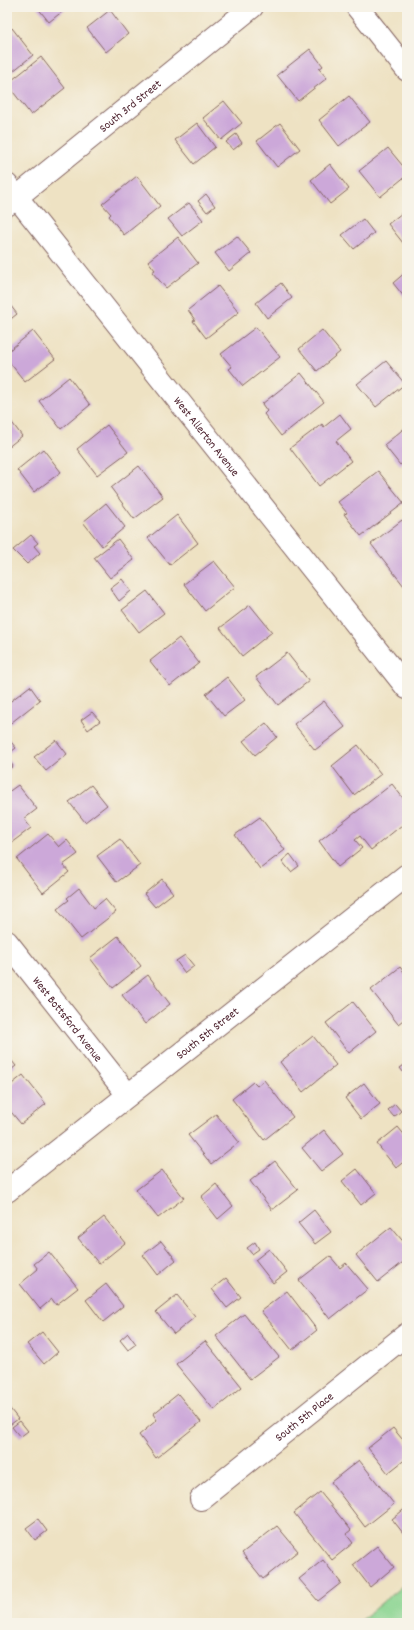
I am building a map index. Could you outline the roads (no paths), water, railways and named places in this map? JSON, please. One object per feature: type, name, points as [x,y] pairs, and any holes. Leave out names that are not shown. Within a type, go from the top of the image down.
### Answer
[{"type":"street","name":"South 3rd Street","points":[[10,196],[252,7]]},
{"type":"street","points":[[357,7],[407,70]]},
{"type":"street","name":"West Allerton Avenue","points":[[10,196],[407,688]]},
{"type":"street","name":"South 5th Street","points":[[7,1191],[407,875]]},
{"type":"street","name":"West Bottsford Avenue","points":[[7,942],[128,1095]]},
{"type":"street","name":"South 5th Place","points":[[201,1499],[407,1334]]}]
